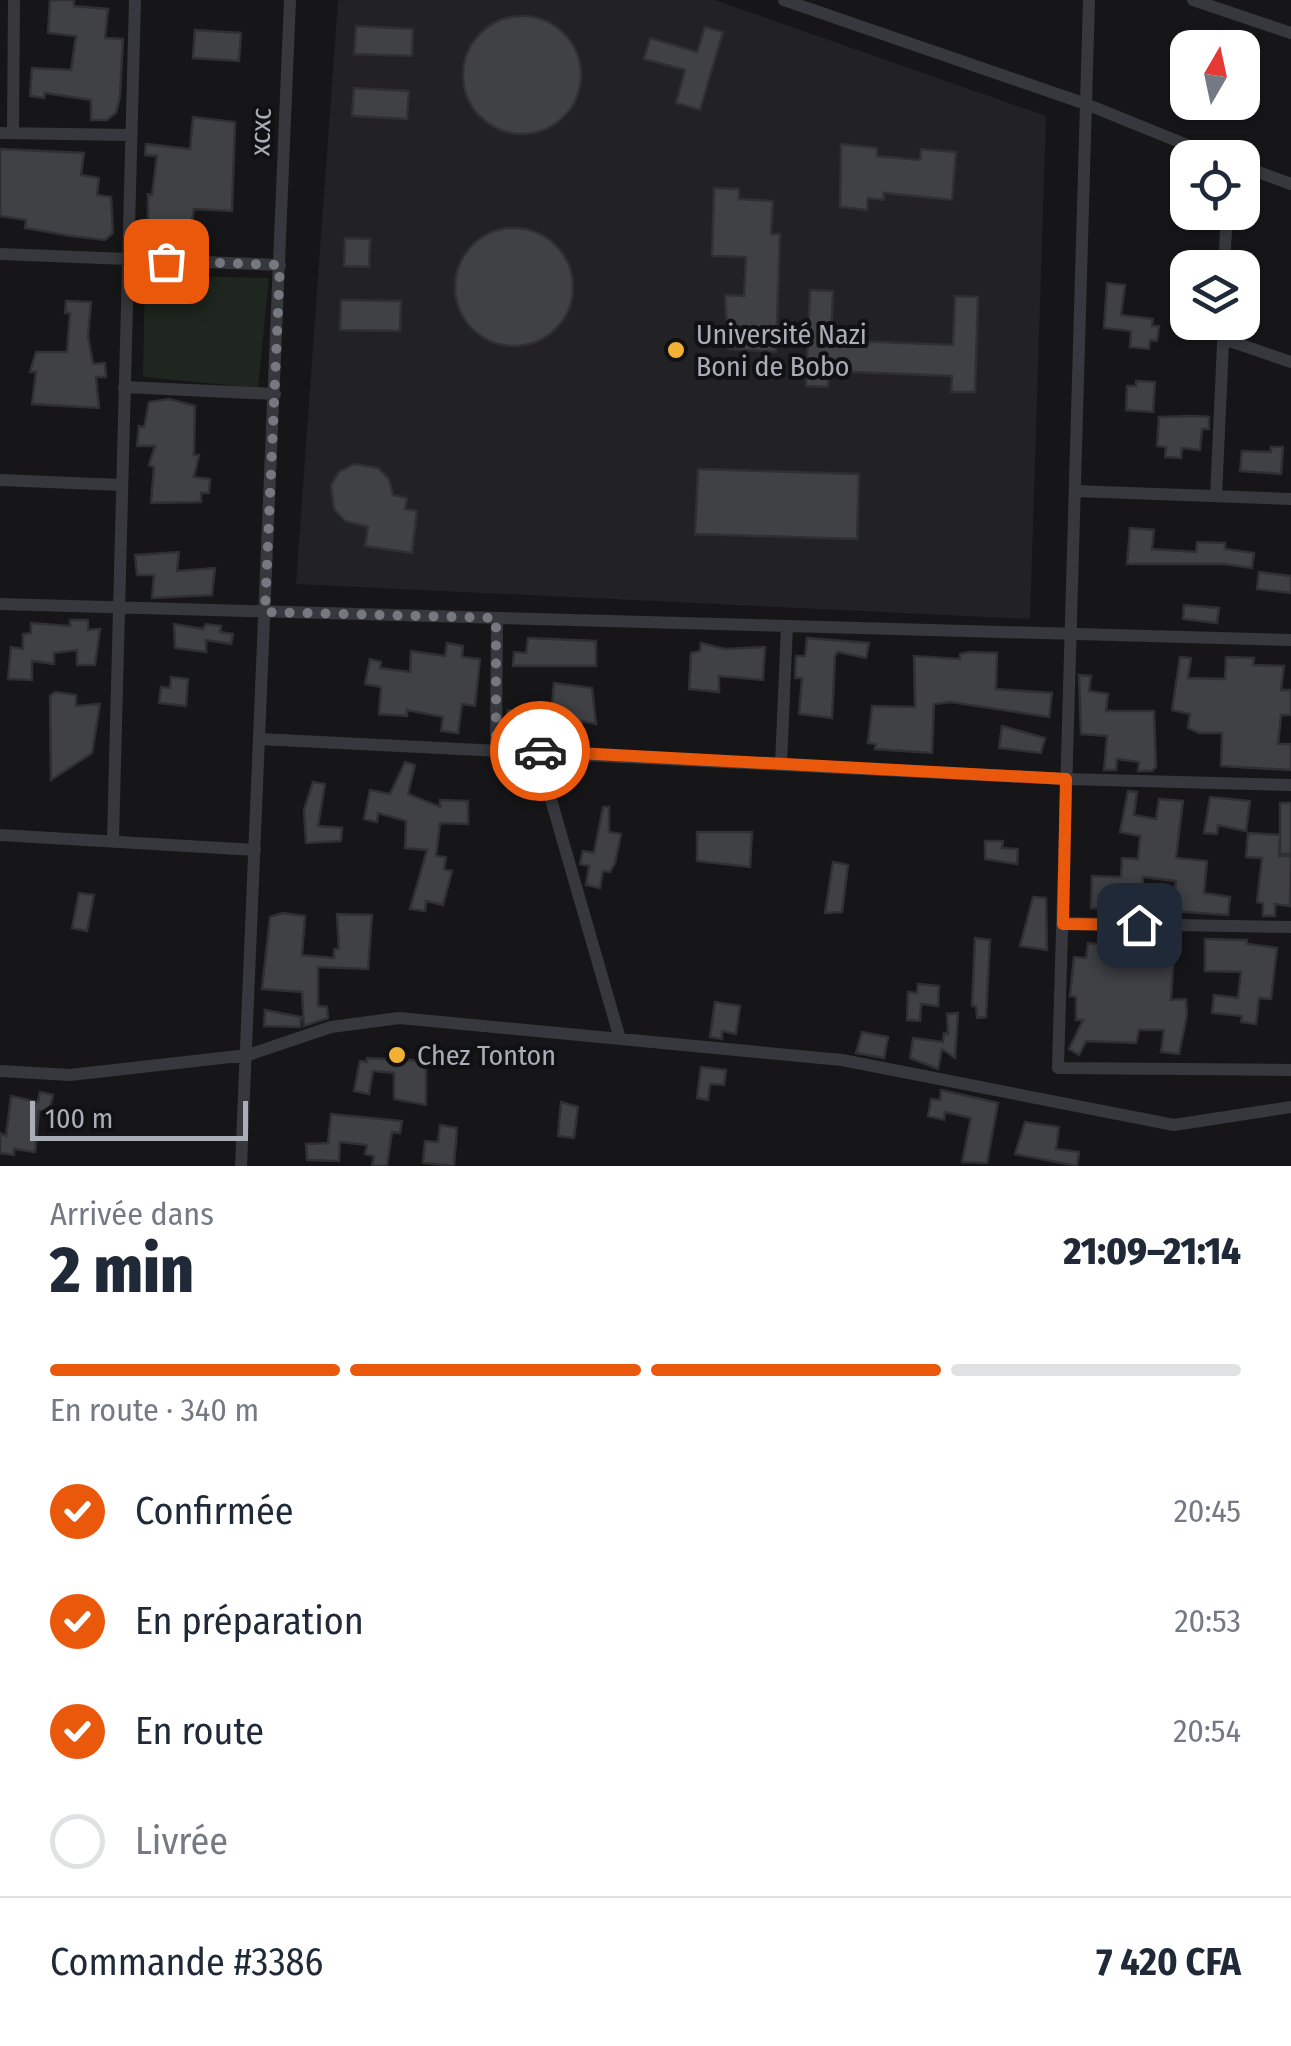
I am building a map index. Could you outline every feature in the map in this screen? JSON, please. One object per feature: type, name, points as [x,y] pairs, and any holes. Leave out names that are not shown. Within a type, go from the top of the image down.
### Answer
[{"type":"street","points":[[14,0],[6,133],[131,135]]},
{"type":"street","points":[[113,839],[135,0]]},
{"type":"street","name":"xcxc","points":[[241,1166],[290,0]]},
{"type":"street","points":[[784,0],[1086,104],[1175,140]]},
{"type":"street","points":[[1089,0],[1058,1068],[1291,1070]]},
{"type":"street","points":[[1192,0],[1291,33]]},
{"type":"street","points":[[1260,173],[1291,184]]},
{"type":"street","points":[[0,254],[280,265]]},
{"type":"street","points":[[1216,496],[1224,340]]},
{"type":"street","points":[[1227,340],[1291,362]]},
{"type":"street","points":[[124,387],[274,394]]},
{"type":"street","points":[[0,480],[121,485]]},
{"type":"street","points":[[1075,491],[1291,499]]},
{"type":"street","points":[[0,604],[1291,640]]},
{"type":"street","points":[[496,618],[496,748]]},
{"type":"street","points":[[781,764],[787,626]]},
{"type":"street","points":[[260,738],[1066,779],[1291,786]]},
{"type":"street","points":[[537,750],[620,1039]]},
{"type":"street","points":[[0,835],[255,850]]},
{"type":"street","points":[[1063,924],[1291,927]]},
{"type":"street","points":[[0,1071],[70,1075],[246,1056],[331,1027],[400,1018],[842,1060],[1174,1126],[1291,1107]]},
{"type":"shaded area","name":"Université Nazi Boni de Bobo","points":[[338,0],[715,0],[1046,116],[1030,619],[296,584]]},
{"type":"shaded area","points":[[145,275],[269,278],[258,388],[143,377]]},
{"type":"building","points":[[50,0],[74,0],[74,6],[108,9],[105,38],[123,39],[120,96],[116,113],[107,120],[91,120],[91,100],[45,93],[44,98],[30,96],[32,68],[71,70],[76,36],[48,33]]},
{"type":"building","points":[[522,16],[545,20],[564,33],[577,52],[581,75],[577,98],[564,117],[545,130],[522,134],[499,130],[480,117],[467,98],[463,75],[467,52],[480,33],[499,20]]},
{"type":"building","points":[[356,26],[413,29],[412,56],[354,54]]},
{"type":"building","points":[[705,27],[723,32],[700,110],[676,103],[685,70],[644,59],[650,38],[697,52]]},
{"type":"building","points":[[195,30],[241,33],[239,61],[193,58]]},
{"type":"building","points":[[354,88],[409,91],[407,119],[352,116]]},
{"type":"building","points":[[193,117],[235,122],[232,211],[194,209],[188,244],[148,240],[148,194],[152,195],[157,156],[145,155],[146,144],[190,149]]},
{"type":"building","points":[[841,144],[877,148],[877,156],[920,160],[921,149],[956,152],[952,200],[884,193],[884,200],[868,198],[867,210],[840,207]]},
{"type":"building","points":[[0,149],[84,153],[81,175],[99,178],[97,195],[111,197],[113,233],[105,240],[71,236],[25,228],[26,220],[0,216]]},
{"type":"building","points":[[714,188],[739,189],[739,199],[773,201],[771,234],[780,234],[776,352],[728,349],[725,295],[744,296],[746,257],[712,256]]},
{"type":"building","points":[[514,228],[537,232],[556,245],[569,264],[573,287],[569,310],[556,329],[537,342],[514,346],[491,342],[472,329],[459,310],[455,287],[459,264],[472,245],[491,232]]},
{"type":"building","points":[[345,238],[370,239],[369,267],[344,266]]},
{"type":"building","points":[[1107,283],[1125,285],[1121,315],[1153,319],[1152,326],[1159,326],[1157,341],[1150,340],[1149,349],[1130,347],[1131,331],[1104,328]]},
{"type":"building","points":[[810,290],[833,291],[831,340],[953,345],[955,296],[978,297],[975,392],[951,392],[952,376],[829,371],[828,387],[806,386]]},
{"type":"building","points":[[341,300],[401,301],[400,331],[340,330]]},
{"type":"building","points":[[66,301],[91,302],[88,336],[93,364],[105,363],[106,377],[96,377],[99,408],[32,404],[36,372],[30,372],[36,352],[67,352],[70,313],[65,313]]},
{"type":"building","points":[[1136,381],[1155,382],[1153,412],[1126,410],[1127,386],[1136,386]]},
{"type":"building","points":[[169,399],[195,406],[194,455],[199,455],[194,477],[210,479],[209,493],[201,493],[201,502],[151,503],[154,467],[149,465],[155,446],[137,446],[139,426],[144,427],[149,402]]},
{"type":"building","points":[[1159,417],[1209,417],[1209,429],[1202,429],[1200,450],[1182,448],[1181,458],[1165,457],[1166,447],[1157,446]]},
{"type":"building","points":[[1271,447],[1283,447],[1281,474],[1240,471],[1242,451],[1271,452]]},
{"type":"building","points":[[354,464],[378,468],[389,479],[393,495],[407,498],[405,509],[417,511],[412,553],[365,546],[368,527],[345,521],[334,509],[331,485],[339,472]]},
{"type":"building","points":[[698,469],[859,474],[857,539],[695,534]]},
{"type":"building","points":[[1130,528],[1154,530],[1152,549],[1196,552],[1197,542],[1225,543],[1225,549],[1254,553],[1252,568],[1224,564],[1127,564]]},
{"type":"building","points":[[179,552],[177,571],[215,568],[212,595],[152,598],[154,575],[137,575],[135,555]]},
{"type":"building","points":[[1259,572],[1291,576],[1291,593],[1257,589]]},
{"type":"building","points":[[1184,605],[1219,608],[1217,623],[1183,619]]},
{"type":"building","points":[[70,620],[88,620],[88,630],[100,629],[95,665],[77,665],[77,650],[54,653],[54,664],[32,661],[32,680],[8,679],[11,647],[23,649],[23,634],[31,633],[31,623],[70,626]]},
{"type":"building","points":[[174,624],[203,629],[206,624],[221,626],[220,632],[233,634],[231,644],[206,640],[206,652],[175,648]]},
{"type":"building","points":[[528,638],[596,641],[596,666],[513,666],[514,652],[526,653]]},
{"type":"building","points":[[807,638],[869,643],[866,658],[838,652],[835,656],[832,718],[799,714],[802,678],[795,678],[796,656],[805,656]]},
{"type":"building","points":[[447,643],[463,646],[462,657],[480,659],[475,706],[462,704],[458,733],[441,731],[443,717],[407,710],[407,716],[379,714],[381,687],[365,684],[370,659],[381,662],[380,668],[410,672],[411,651],[445,656]]},
{"type":"building","points":[[701,643],[725,649],[765,647],[763,680],[719,676],[719,692],[689,689],[691,653],[700,651]]},
{"type":"building","points":[[997,653],[996,689],[1052,693],[1049,717],[951,702],[934,704],[932,753],[875,749],[876,744],[868,743],[872,706],[915,707],[914,656],[960,659],[960,654]]},
{"type":"building","points":[[1180,657],[1191,658],[1188,678],[1225,679],[1226,657],[1254,658],[1253,665],[1284,666],[1281,690],[1291,690],[1291,715],[1281,715],[1278,744],[1291,744],[1291,770],[1221,766],[1222,733],[1199,733],[1188,728],[1190,714],[1172,710]]},
{"type":"building","points":[[1079,675],[1091,676],[1089,691],[1108,694],[1106,711],[1154,711],[1156,767],[1152,771],[1138,771],[1139,762],[1117,759],[1116,770],[1104,770],[1107,736],[1081,734]]},
{"type":"building","points":[[171,677],[188,679],[186,706],[159,703],[161,687],[170,688]]},
{"type":"building","points":[[554,683],[592,688],[596,724],[582,721],[580,745],[566,744],[567,732],[551,726],[506,721],[508,710],[551,714]]},
{"type":"building","points":[[55,692],[76,695],[76,706],[100,704],[92,753],[51,780],[50,696]]},
{"type":"building","points":[[1002,726],[1045,738],[1041,753],[999,748]]},
{"type":"building","points":[[405,762],[415,765],[408,794],[440,807],[440,800],[468,801],[468,824],[440,823],[436,856],[446,857],[444,869],[452,871],[443,905],[426,901],[425,911],[410,909],[427,850],[405,848],[406,821],[378,813],[377,822],[364,819],[370,790],[390,794]]},
{"type":"building","points":[[313,782],[325,784],[318,826],[342,828],[341,841],[306,843],[304,810]]},
{"type":"building","points":[[1128,791],[1137,792],[1134,815],[1156,819],[1159,799],[1183,801],[1176,858],[1207,861],[1204,893],[1230,897],[1228,915],[1172,911],[1176,881],[1143,877],[1142,911],[1091,908],[1092,876],[1121,877],[1122,858],[1138,859],[1140,836],[1120,832]]},
{"type":"building","points":[[1210,797],[1250,801],[1246,831],[1218,825],[1217,834],[1204,833]]},
{"type":"building","points":[[1280,803],[1291,803],[1291,854],[1280,854],[1280,836],[1279,856],[1291,856],[1290,906],[1275,904],[1275,916],[1263,916],[1263,903],[1257,902],[1262,858],[1246,857],[1248,833],[1280,835]]},
{"type":"building","points":[[603,807],[609,807],[609,832],[621,834],[615,863],[610,872],[603,871],[600,888],[586,885],[589,866],[580,864],[583,851],[594,853]]},
{"type":"building","points":[[697,832],[752,832],[750,867],[697,861]]},
{"type":"building","points":[[985,841],[1003,841],[1002,848],[1018,849],[1017,864],[985,859]]},
{"type":"building","points":[[833,862],[848,865],[842,912],[825,913]]},
{"type":"building","points":[[79,893],[94,895],[87,931],[72,928]]},
{"type":"building","points":[[1033,897],[1046,898],[1047,950],[1020,946]]},
{"type":"building","points":[[283,913],[305,916],[302,955],[334,958],[334,949],[339,949],[337,914],[372,915],[368,969],[318,967],[318,1006],[327,1007],[328,1018],[304,1026],[302,992],[262,989],[270,917]]},
{"type":"building","points":[[975,938],[990,940],[986,1017],[977,1018],[976,1006],[972,1006]]},
{"type":"building","points":[[1205,939],[1247,940],[1247,944],[1277,948],[1271,999],[1259,998],[1256,1024],[1241,1022],[1242,1016],[1212,1013],[1214,995],[1238,998],[1241,972],[1205,971]]},
{"type":"building","points":[[1088,943],[1174,954],[1171,1000],[1186,999],[1187,1015],[1179,1054],[1161,1052],[1164,1030],[1139,1030],[1136,1043],[1086,1041],[1079,1055],[1069,1049],[1083,1020],[1076,1020],[1076,997],[1070,996],[1074,957],[1086,958]]},
{"type":"building","points":[[918,984],[939,986],[938,1006],[921,1004],[920,1021],[907,1020],[908,992],[917,993]]},
{"type":"building","points":[[715,1002],[740,1006],[736,1034],[722,1031],[722,1039],[710,1037]]},
{"type":"building","points":[[265,1010],[301,1017],[300,1027],[264,1026]]},
{"type":"building","points":[[958,1013],[955,1058],[942,1049],[938,1069],[910,1058],[913,1038],[943,1042],[944,1033],[948,1034],[947,1014]]},
{"type":"building","points":[[862,1032],[888,1037],[884,1058],[856,1053]]},
{"type":"building","points":[[367,1058],[426,1061],[426,1105],[394,1099],[394,1073],[373,1071],[369,1094],[354,1091],[360,1061],[367,1062]]},
{"type":"building","points":[[701,1067],[726,1070],[724,1085],[710,1084],[708,1100],[697,1098]]},
{"type":"building","points":[[941,1090],[998,1103],[987,1163],[962,1162],[971,1118],[945,1112],[944,1120],[928,1116],[931,1099],[940,1100]]},
{"type":"building","points":[[40,1092],[53,1095],[49,1112],[39,1111],[35,1152],[14,1149],[14,1155],[0,1153],[0,1133],[6,1136],[11,1096],[38,1102]]},
{"type":"building","points":[[561,1102],[578,1107],[574,1138],[558,1136]]},
{"type":"building","points":[[331,1114],[402,1121],[400,1133],[392,1132],[387,1166],[372,1166],[374,1156],[365,1154],[367,1145],[340,1142],[339,1161],[307,1160],[306,1144],[328,1143]]},
{"type":"building","points":[[1025,1122],[1059,1127],[1056,1149],[1079,1152],[1077,1166],[1015,1154]]},
{"type":"building","points":[[440,1125],[457,1128],[454,1166],[423,1163],[425,1141],[438,1142]]},
{"type":"way so far","points":[[166,261],[280,265],[265,612],[496,618],[496,748],[540,751]]},
{"type":"place","name":"Université Nazi Boni de Bobo","points":[[676,350]]},
{"type":"place","name":"Chez Tonton","points":[[397,1055]]},
{"type":"route","points":[[540,751],[1066,779],[1063,924],[1139,925]]}]
